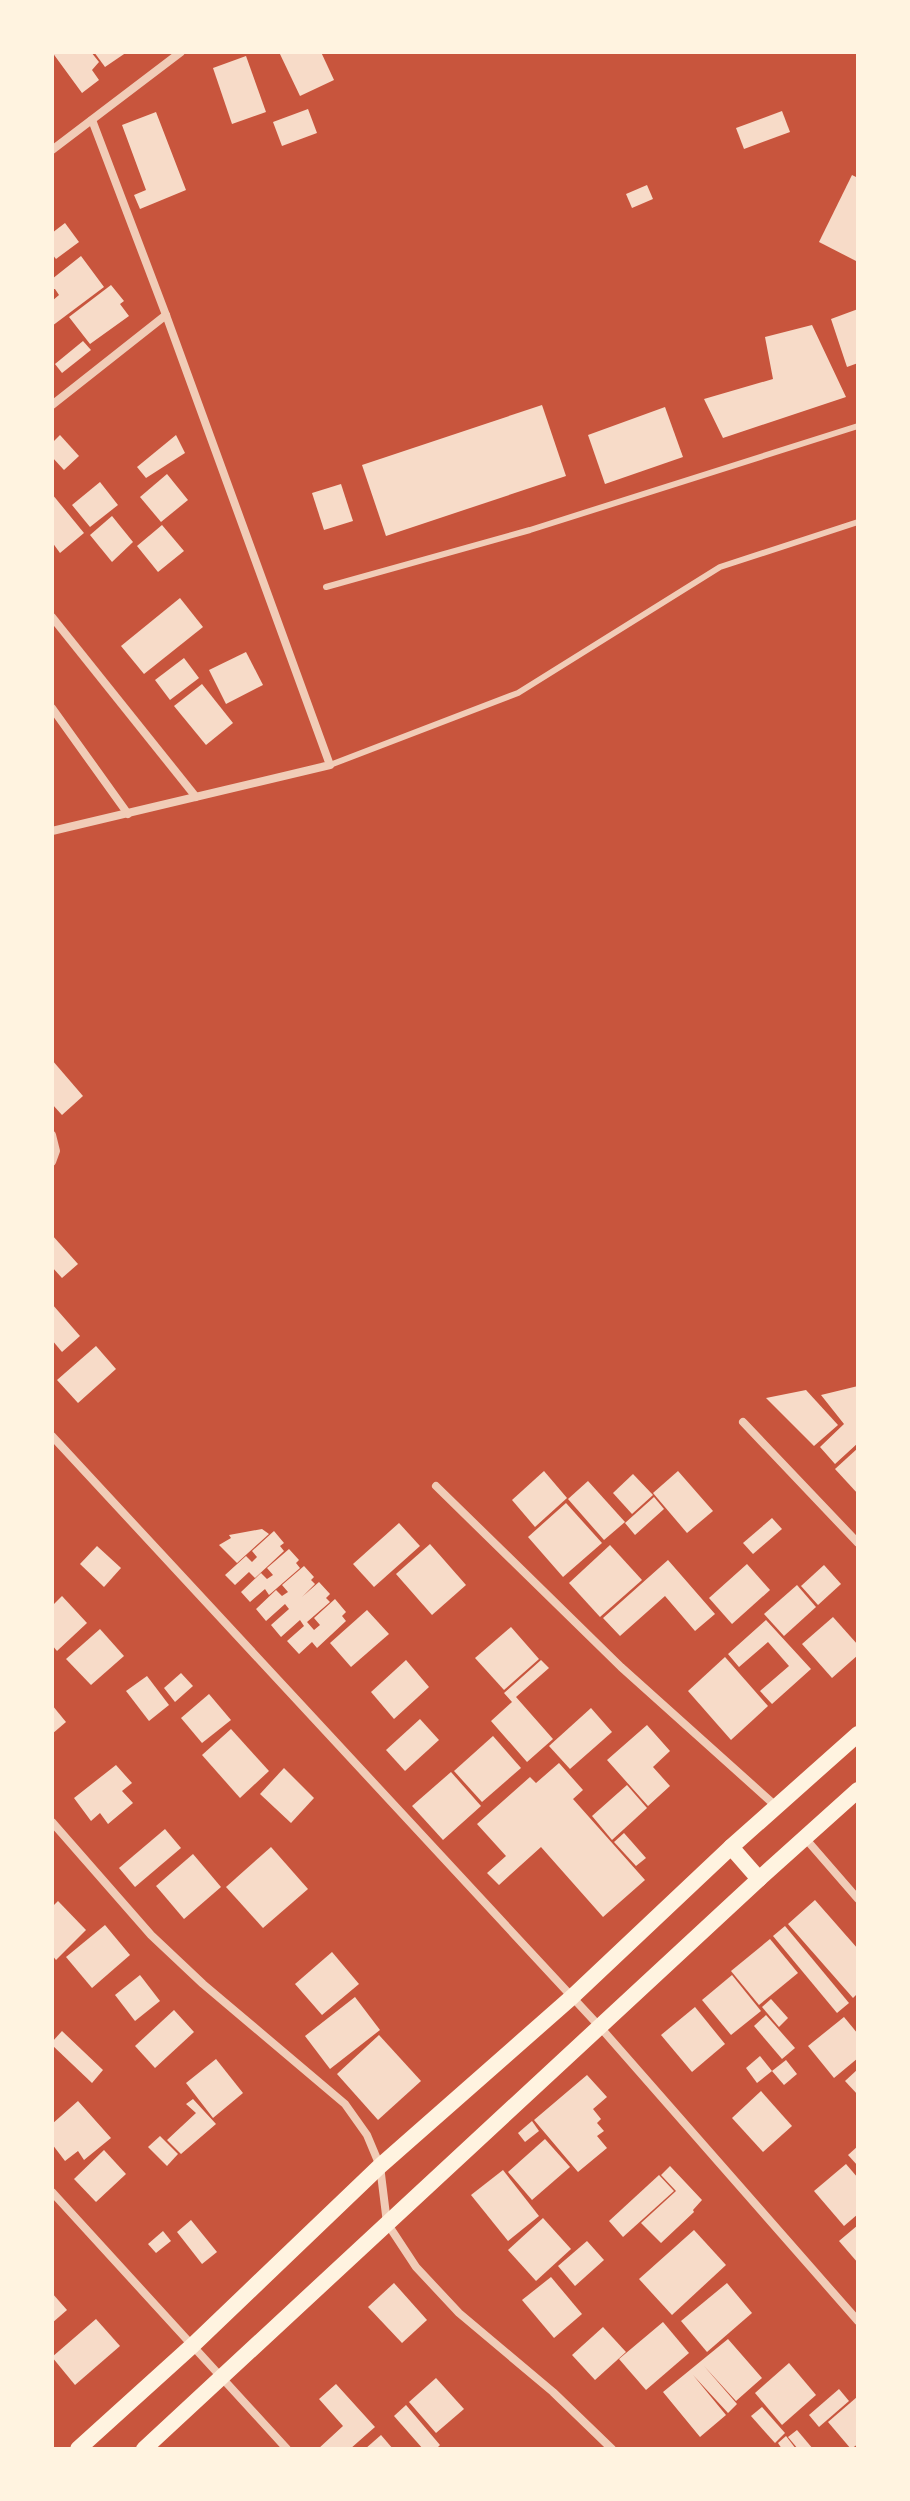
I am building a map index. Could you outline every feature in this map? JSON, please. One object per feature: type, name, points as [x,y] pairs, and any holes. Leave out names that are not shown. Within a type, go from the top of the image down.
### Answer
[{"type":"main road","points":[[78,2449],[193,2345],[380,2166],[572,1997],[731,1847],[858,1734]]},
{"type":"main road","points":[[144,2449],[858,1790]]},
{"type":"main road","points":[[731,1847],[759,1879]]},
{"type":"street","points":[[52,150],[181,52]]},
{"type":"street","points":[[52,831],[330,765],[92,120]]},
{"type":"street","points":[[52,405],[166,315]]},
{"type":"street","points":[[52,617],[196,797]]},
{"type":"street","points":[[52,708],[128,814]]},
{"type":"street","points":[[52,1135],[56,1151],[52,1162]]},
{"type":"street","points":[[743,1422],[858,1543]]},
{"type":"street","points":[[52,1436],[600,2027],[858,2321]]},
{"type":"street","points":[[436,1486],[621,1667],[777,1807]]},
{"type":"street","points":[[52,1822],[151,1935],[203,1984],[345,2104],[367,2135],[380,2166],[387,2223],[416,2267],[459,2313],[553,2392],[612,2449]]},
{"type":"street","points":[[805,1838],[858,1899]]},
{"type":"street","points":[[52,2192],[287,2449]]},
{"type":"lane","points":[[326,587],[530,530],[858,426]]},
{"type":"lane","points":[[330,765],[518,693],[720,567],[858,522]]},
{"type":"building","points":[[52,52],[91,52],[99,62],[92,70],[99,80],[82,93]]},
{"type":"building","points":[[94,52],[127,52],[105,67]]},
{"type":"building","points":[[279,52],[321,52],[334,80],[300,96]]},
{"type":"building","points":[[246,56],[266,112],[232,124],[213,68]]},
{"type":"building","points":[[308,109],[317,133],[282,146],[273,122]]},
{"type":"building","points":[[782,111],[790,132],[744,149],[736,128]]},
{"type":"building","points":[[156,112],[186,190],[140,209],[134,195],[146,190],[122,125]]},
{"type":"building","points":[[852,175],[858,178],[858,262],[819,242]]},
{"type":"building","points":[[647,185],[653,199],[632,208],[626,194]]},
{"type":"building","points":[[65,223],[79,242],[56,259],[52,254],[52,233]]},
{"type":"building","points":[[81,256],[104,287],[52,326],[52,301],[59,295],[52,289],[52,279]]},
{"type":"building","points":[[111,285],[124,301],[120,304],[129,316],[90,344],[69,317]]},
{"type":"building","points":[[858,309],[858,363],[847,367],[831,319]]},
{"type":"building","points":[[812,325],[846,397],[723,438],[704,399],[773,379],[765,337]]},
{"type":"building","points":[[83,341],[91,350],[62,373],[55,364]]},
{"type":"building","points":[[542,405],[566,476],[386,536],[362,465]]},
{"type":"building","points":[[665,407],[683,457],[605,484],[588,435]]},
{"type":"building","points":[[60,435],[79,456],[64,470],[52,457],[52,443]]},
{"type":"building","points":[[176,435],[185,453],[146,478],[137,467]]},
{"type":"building","points":[[167,474],[188,500],[161,522],[140,497]]},
{"type":"building","points":[[100,482],[118,505],[90,527],[72,505]]},
{"type":"building","points":[[341,484],[353,521],[324,530],[312,493]]},
{"type":"building","points":[[52,494],[84,533],[60,553],[52,542]]},
{"type":"building","points":[[112,516],[133,542],[112,562],[90,535]]},
{"type":"building","points":[[162,525],[184,551],[158,572],[137,546]]},
{"type":"building","points":[[180,598],[203,627],[144,674],[121,646]]},
{"type":"building","points":[[246,652],[263,685],[226,704],[209,670]]},
{"type":"building","points":[[184,658],[199,678],[170,700],[155,680]]},
{"type":"building","points":[[202,684],[233,723],[206,745],[174,706]]},
{"type":"building","points":[[52,1060],[83,1096],[62,1115],[52,1104]]},
{"type":"building","points":[[52,1235],[78,1264],[62,1278],[52,1267]]},
{"type":"building","points":[[52,1304],[80,1336],[62,1352],[52,1340]]},
{"type":"building","points":[[96,1346],[116,1369],[78,1403],[57,1380]]},
{"type":"building","points":[[858,1386],[858,1443],[835,1464],[820,1447],[844,1424],[821,1395]]},
{"type":"building","points":[[806,1390],[838,1425],[814,1446],[766,1398]]},
{"type":"building","points":[[858,1448],[858,1494],[835,1469]]},
{"type":"building","points":[[544,1471],[567,1498],[535,1527],[512,1500]]},
{"type":"building","points":[[678,1471],[713,1511],[687,1533],[653,1493]]},
{"type":"building","points":[[633,1474],[653,1495],[632,1514],[613,1493]]},
{"type":"building","points":[[588,1481],[625,1522],[604,1540],[568,1499]]},
{"type":"building","points":[[654,1497],[664,1509],[635,1535],[625,1523]]},
{"type":"building","points":[[566,1503],[602,1543],[563,1577],[528,1537]]},
{"type":"building","points":[[772,1518],[782,1529],[753,1554],[743,1543]]},
{"type":"building","points":[[399,1523],[420,1546],[374,1587],[353,1564]]},
{"type":"building","points":[[262,1529],[269,1534],[237,1563],[219,1545],[231,1538],[229,1535]]},
{"type":"building","points":[[274,1531],[284,1543],[280,1546],[284,1551],[255,1578],[249,1572],[235,1585],[225,1575],[246,1556],[252,1562],[257,1557],[252,1551]]},
{"type":"building","points":[[430,1544],[466,1585],[432,1615],[396,1574]]},
{"type":"building","points":[[610,1545],[642,1580],[600,1617],[569,1583]]},
{"type":"building","points":[[97,1546],[121,1568],[104,1587],[80,1564]]},
{"type":"building","points":[[289,1549],[299,1560],[296,1563],[300,1568],[269,1595],[265,1589],[250,1602],[241,1592],[261,1573],[267,1579],[273,1575],[267,1568]]},
{"type":"building","points":[[668,1560],[715,1614],[695,1631],[665,1596],[620,1636],[603,1618]]},
{"type":"building","points":[[747,1564],[770,1590],[732,1624],[709,1598]]},
{"type":"building","points":[[824,1565],[841,1584],[818,1605],[801,1586]]},
{"type":"building","points":[[304,1566],[314,1577],[311,1580],[315,1584],[302,1597],[319,1582],[330,1594],[326,1598],[330,1602],[307,1622],[314,1630],[320,1625],[314,1618],[335,1599],[346,1612],[342,1616],[346,1621],[317,1648],[312,1642],[299,1654],[287,1641],[304,1626],[300,1620],[281,1637],[271,1625],[289,1609],[285,1604],[266,1621],[256,1609],[276,1590],[282,1596],[288,1592],[282,1585]]},
{"type":"building","points":[[797,1585],[816,1607],[784,1636],[764,1614]]},
{"type":"building","points":[[62,1596],[87,1623],[57,1651],[52,1645],[52,1606]]},
{"type":"building","points":[[367,1610],[389,1634],[351,1667],[330,1643]]},
{"type":"building","points":[[833,1617],[858,1645],[858,1655],[832,1678],[802,1644]]},
{"type":"building","points":[[766,1620],[811,1669],[772,1704],[760,1691],[789,1666],[768,1642],[739,1667],[728,1654]]},
{"type":"building","points":[[511,1627],[539,1659],[504,1690],[475,1658]]},
{"type":"building","points":[[100,1629],[124,1656],[91,1685],[66,1659]]},
{"type":"building","points":[[725,1657],[768,1706],[731,1740],[688,1691]]},
{"type":"building","points":[[406,1660],[429,1687],[394,1719],[371,1692]]},
{"type":"building","points":[[541,1660],[549,1668],[516,1697],[553,1739],[527,1762],[491,1721],[512,1702],[504,1693]]},
{"type":"building","points":[[181,1673],[193,1686],[175,1702],[164,1688]]},
{"type":"building","points":[[147,1676],[169,1705],[149,1721],[126,1691]]},
{"type":"building","points":[[209,1694],[231,1720],[202,1743],[181,1718]]},
{"type":"building","points":[[52,1705],[66,1722],[52,1734]]},
{"type":"building","points":[[591,1708],[612,1732],[570,1769],[549,1746]]},
{"type":"building","points":[[420,1719],[439,1740],[405,1771],[386,1750]]},
{"type":"building","points":[[647,1725],[670,1751],[653,1767],[670,1786],[648,1806],[607,1760]]},
{"type":"building","points":[[231,1729],[269,1771],[240,1798],[202,1755]]},
{"type":"building","points":[[493,1736],[521,1768],[482,1802],[454,1771]]},
{"type":"building","points":[[559,1763],[583,1790],[573,1799],[645,1880],[603,1917],[541,1847],[499,1885],[487,1873],[506,1856],[477,1824],[530,1777],[536,1783]]},
{"type":"building","points":[[116,1765],[132,1783],[122,1791],[133,1803],[108,1824],[100,1813],[91,1821],[74,1798]]},
{"type":"building","points":[[284,1768],[314,1798],[291,1823],[260,1794]]},
{"type":"building","points":[[451,1772],[481,1806],[443,1840],[412,1806]]},
{"type":"building","points":[[627,1785],[647,1808],[612,1840],[592,1816]]},
{"type":"building","points":[[165,1829],[181,1848],[135,1887],[119,1868]]},
{"type":"building","points":[[624,1833],[646,1858],[636,1866],[614,1842]]},
{"type":"building","points":[[271,1847],[308,1889],[263,1928],[226,1887]]},
{"type":"building","points":[[193,1854],[221,1887],[184,1919],[156,1886]]},
{"type":"building","points":[[815,1900],[858,1949],[858,1993],[853,1998],[788,1924]]},
{"type":"building","points":[[58,1901],[86,1930],[56,1960],[52,1955],[52,1907]]},
{"type":"building","points":[[105,1925],[130,1955],[92,1988],[66,1957]]},
{"type":"building","points":[[785,1926],[849,2003],[837,2013],[773,1936]]},
{"type":"building","points":[[770,1939],[798,1973],[759,2005],[731,1971]]},
{"type":"building","points":[[332,1952],[359,1984],[322,2015],[295,1984]]},
{"type":"building","points":[[140,1975],[160,2001],[135,2021],[115,1995]]},
{"type":"building","points":[[732,1975],[761,2011],[731,2035],[702,2000]]},
{"type":"building","points":[[355,1997],[380,2030],[330,2069],[305,2036]]},
{"type":"building","points":[[771,1999],[788,2018],[779,2027],[762,2007]]},
{"type":"building","points":[[695,2007],[725,2044],[692,2072],[661,2035]]},
{"type":"building","points":[[174,2010],[194,2032],[155,2068],[135,2046]]},
{"type":"building","points":[[766,2015],[795,2048],[782,2059],[754,2026]]},
{"type":"building","points":[[844,2017],[858,2034],[858,2058],[834,2078],[808,2046]]},
{"type":"building","points":[[62,2031],[103,2070],[92,2083],[52,2045]]},
{"type":"building","points":[[379,2035],[421,2081],[378,2120],[337,2074]]},
{"type":"building","points":[[760,2056],[772,2071],[757,2083],[746,2068]]},
{"type":"building","points":[[216,2059],[243,2093],[213,2118],[186,2083]]},
{"type":"building","points":[[786,2060],[797,2074],[784,2085],[772,2071]]},
{"type":"building","points":[[858,2069],[858,2095],[845,2081]]},
{"type":"building","points":[[587,2075],[607,2097],[593,2109],[601,2119],[597,2123],[604,2131],[597,2136],[607,2148],[578,2172],[534,2120]]},
{"type":"building","points":[[761,2091],[792,2126],[763,2152],[732,2118]]},
{"type":"building","points":[[193,2099],[216,2124],[181,2154],[167,2140],[196,2113],[186,2104]]},
{"type":"building","points":[[78,2101],[111,2138],[84,2160],[78,2151],[65,2161],[52,2144],[52,2124]]},
{"type":"building","points":[[532,2121],[539,2131],[525,2142],[518,2133]]},
{"type":"building","points":[[160,2136],[178,2154],[167,2166],[148,2147]]},
{"type":"building","points":[[545,2139],[570,2167],[532,2200],[508,2172]]},
{"type":"building","points":[[858,2146],[858,2166],[848,2155]]},
{"type":"building","points":[[104,2150],[126,2174],[96,2202],[74,2179]]},
{"type":"building","points":[[846,2164],[858,2178],[858,2214],[844,2226],[814,2191]]},
{"type":"building","points":[[670,2166],[702,2200],[694,2212],[661,2243],[641,2223],[676,2191],[661,2175]]},
{"type":"building","points":[[503,2170],[539,2216],[508,2241],[471,2195]]},
{"type":"building","points":[[659,2175],[674,2191],[623,2237],[609,2221]]},
{"type":"building","points":[[543,2218],[571,2249],[536,2281],[508,2250]]},
{"type":"building","points":[[191,2220],[217,2252],[202,2264],[177,2232]]},
{"type":"building","points":[[858,2225],[858,2263],[839,2241]]},
{"type":"building","points":[[694,2230],[726,2265],[672,2315],[639,2279]]},
{"type":"building","points":[[163,2231],[171,2241],[156,2253],[148,2244]]},
{"type":"building","points":[[587,2241],[604,2260],[575,2286],[558,2266]]},
{"type":"building","points":[[551,2277],[582,2314],[554,2338],[522,2300]]},
{"type":"building","points":[[394,2283],[427,2320],[402,2343],[368,2307]]},
{"type":"building","points":[[727,2283],[752,2313],[707,2352],[681,2321]]},
{"type":"building","points":[[52,2293],[67,2310],[52,2323]]},
{"type":"building","points":[[96,2319],[120,2346],[75,2385],[52,2357]]},
{"type":"building","points":[[663,2322],[689,2353],[646,2390],[619,2359]]},
{"type":"building","points":[[603,2327],[626,2352],[595,2380],[572,2355]]},
{"type":"building","points":[[728,2339],[762,2378],[736,2401],[704,2366],[737,2404],[728,2413],[693,2375],[726,2415],[700,2437],[663,2392]]},
{"type":"building","points":[[789,2363],[816,2395],[782,2425],[755,2393]]},
{"type":"building","points":[[436,2378],[464,2409],[436,2433],[409,2402]]},
{"type":"building","points":[[336,2384],[375,2427],[350,2449],[318,2449],[343,2426],[319,2399]]},
{"type":"building","points":[[839,2389],[849,2401],[819,2427],[809,2415]]},
{"type":"building","points":[[857,2397],[858,2444],[851,2449],[828,2422]]},
{"type":"building","points":[[406,2405],[440,2445],[436,2449],[423,2449],[394,2416]]},
{"type":"building","points":[[762,2407],[785,2433],[775,2443],[751,2416]]},
{"type":"building","points":[[797,2430],[813,2449],[798,2449],[788,2437]]},
{"type":"building","points":[[381,2435],[393,2449],[365,2449]]},
{"type":"building","points":[[786,2436],[796,2449],[782,2449],[778,2443]]}]
